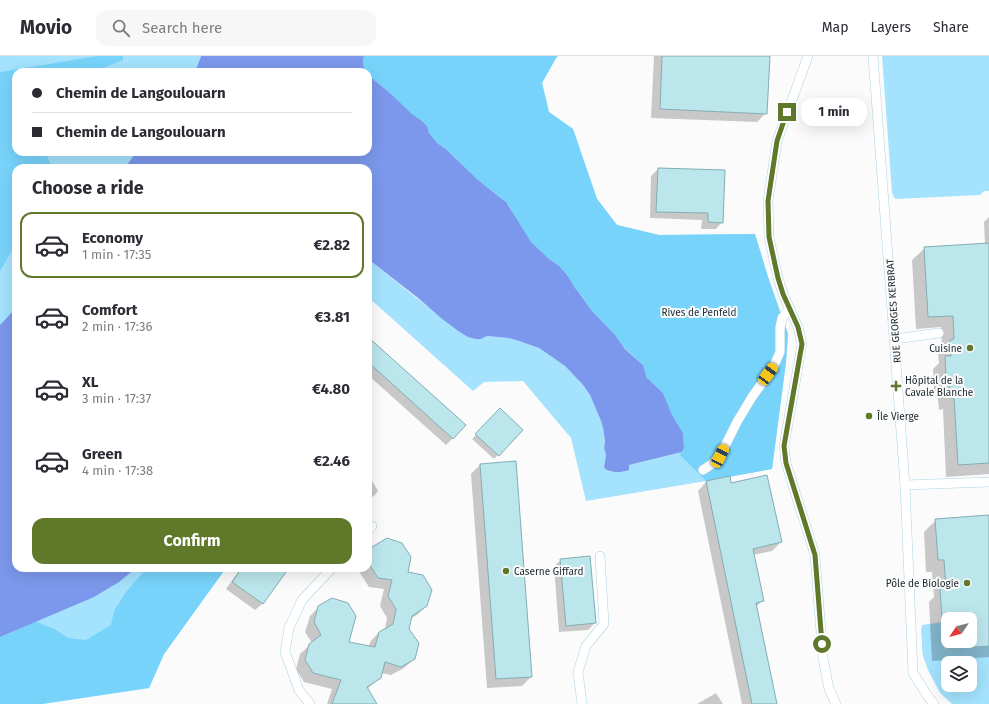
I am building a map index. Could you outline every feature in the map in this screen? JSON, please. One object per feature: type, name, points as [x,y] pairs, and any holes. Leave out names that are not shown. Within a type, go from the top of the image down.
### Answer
[{"type":"lane","points":[[808,56],[777,141],[768,201],[769,237],[778,278],[783,294],[798,327],[802,344],[784,446],[786,463],[815,555],[823,658],[829,689],[836,704]]},
{"type":"lane","name":"RUE GEORGES KERBRAT","points":[[873,56],[905,485],[913,673],[934,704]]},
{"type":"lane","points":[[703,470],[720,456],[737,422],[752,397],[773,368],[780,352],[780,328],[782,318],[790,309]]},
{"type":"lane","points":[[895,339],[939,333]]},
{"type":"lane","points":[[905,485],[989,482]]},
{"type":"lane","points":[[582,704],[578,672],[586,646],[604,624],[600,556]]},
{"type":"lane","points":[[310,704],[299,690],[285,652],[289,628],[302,600],[328,572]]},
{"type":"green space","points":[[0,56],[201,56],[196,68],[12,68],[12,156],[133,156],[128,164],[12,164],[12,572],[223,572],[164,654],[149,688],[42,704],[0,704]]},
{"type":"green space","points":[[98,56],[123,56],[123,60],[103,68],[24,68]]},
{"type":"green space","name":"Rives de Penfeld","points":[[364,56],[558,56],[542,83],[549,112],[573,129],[597,199],[617,225],[659,235],[755,234],[788,334],[786,362],[772,469],[586,501],[571,438],[523,381],[484,382],[473,391],[372,301],[372,262],[458,331],[476,339],[481,339],[487,336],[516,340],[539,348],[565,366],[583,385],[590,395],[601,421],[605,441],[605,469],[614,472],[623,472],[629,470],[629,465],[682,452],[640,362],[625,349],[372,78],[372,68],[367,68]]},
{"type":"green space","name":"Rives de Penfeld","points":[[364,56],[558,56],[542,83],[549,112],[573,129],[597,199],[617,225],[659,235],[755,234],[788,334],[786,362],[772,469],[706,481],[679,454],[684,448],[683,433],[672,415],[663,393],[647,378],[643,365],[625,348],[615,335],[591,310],[581,294],[559,266],[531,242],[515,218],[510,207],[502,198],[478,180],[447,149],[437,143],[429,133],[427,126],[422,121],[372,78],[372,68],[364,68]]},
{"type":"green space","points":[[882,56],[989,56],[989,191],[984,191],[980,195],[895,199],[892,193]]},
{"type":"green space","points":[[12,70],[12,156],[47,156],[51,164],[12,164],[12,250],[0,271],[0,72]]},
{"type":"green space","points":[[144,572],[223,572],[164,654],[149,688],[42,704],[0,704],[0,637],[35,621],[56,630],[68,638],[86,640],[111,625],[114,611],[126,592]]},
{"type":"green space","points":[[941,622],[941,648],[944,649],[989,646],[989,704],[952,704],[940,693],[928,670],[923,656],[922,625]]},
{"type":"shaded area","points":[[201,56],[364,56],[364,68],[196,68]]},
{"type":"shaded area","points":[[372,78],[422,121],[427,126],[429,133],[437,143],[446,149],[478,180],[506,202],[531,242],[559,266],[591,310],[615,335],[625,349],[643,365],[647,378],[663,393],[672,415],[683,433],[684,448],[682,452],[629,465],[629,470],[623,472],[614,472],[605,469],[605,441],[601,421],[590,395],[583,385],[565,366],[539,348],[516,340],[487,336],[481,339],[468,337],[441,318],[372,262],[372,164],[128,164],[133,156],[372,156]]},
{"type":"shaded area","points":[[12,312],[12,572],[131,572],[119,582],[94,597],[0,637],[0,325]]},
{"type":"building","points":[[662,56],[770,56],[767,114],[660,109]]},
{"type":"building","points":[[658,168],[725,170],[723,223],[708,222],[708,213],[656,212]]},
{"type":"building","name":"Cuisine","points":[[989,243],[989,463],[958,465],[954,398],[951,398],[949,378],[946,379],[945,356],[951,356],[950,340],[954,339],[953,316],[928,317],[924,247]]},
{"type":"building","points":[[372,341],[466,425],[453,439],[372,366]]},
{"type":"building","points":[[500,408],[523,430],[499,456],[475,434]]},
{"type":"building","name":"Caserne Giffard","points":[[516,461],[532,677],[496,679],[480,464]]},
{"type":"building","points":[[767,475],[782,542],[753,549],[764,601],[756,603],[777,704],[752,704],[706,481],[730,476],[731,483]]},
{"type":"building","name":"Pôle de Biologie","points":[[989,515],[989,646],[977,647],[977,612],[942,612],[940,589],[946,588],[944,560],[938,560],[935,519]]},
{"type":"building","points":[[387,538],[402,543],[411,557],[408,572],[423,575],[432,590],[427,606],[412,616],[409,629],[419,643],[415,659],[401,667],[385,662],[381,678],[367,687],[377,704],[332,704],[341,680],[313,673],[305,660],[309,644],[321,635],[314,622],[318,606],[332,598],[348,603],[356,616],[349,642],[375,647],[379,632],[393,624],[396,609],[388,596],[392,580],[378,578],[372,569],[372,547]]},
{"type":"building","points":[[590,556],[596,623],[566,626],[560,559]]},
{"type":"building","points":[[239,572],[286,572],[263,604],[232,582]]},
{"type":"place","name":"Cuisine","points":[[970,348]]},
{"type":"place","name":"Hôpital de la Cavale Blanche","points":[[896,386]]},
{"type":"place","name":"Île Vierge","points":[[869,416]]},
{"type":"place","name":"Caserne Giffard","points":[[506,571]]},
{"type":"place","name":"Pôle de Biologie","points":[[967,583]]},
{"type":"route","points":[[787,112],[777,141],[768,201],[769,237],[778,278],[783,294],[798,327],[802,344],[784,446],[786,463],[815,555],[822,644]]}]
